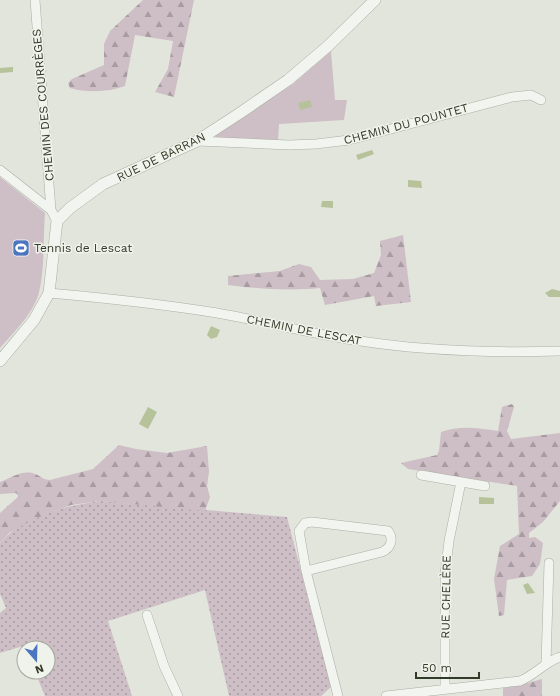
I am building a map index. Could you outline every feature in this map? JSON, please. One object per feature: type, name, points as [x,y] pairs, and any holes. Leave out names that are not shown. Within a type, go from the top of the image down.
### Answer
[{"type":"street","name":"CHEMIN DES COURRÈGES","points":[[35,0],[51,210]]},
{"type":"street","name":"RUE DE BARRAN","points":[[57,222],[86,195],[104,184],[197,141],[288,80],[328,46],[375,0]]},
{"type":"street","name":"CHEMIN DU POUNTET","points":[[197,141],[316,144],[372,135],[512,97],[531,95],[542,100]]},
{"type":"street","points":[[0,170],[51,210],[57,222],[49,293],[34,320],[0,361]]},
{"type":"street","name":"CHEMIN DE LESCAT","points":[[49,293],[138,301],[218,313],[353,340],[392,346],[498,353],[560,351]]},
{"type":"street","points":[[421,475],[485,486]]},
{"type":"street","name":"RUE CHELÈRE","points":[[445,689],[446,568],[449,541],[461,482]]},
{"type":"street","points":[[306,571],[382,552],[390,546],[390,534],[388,531],[312,522],[305,523],[299,531],[299,538],[306,571],[338,696]]},
{"type":"street","points":[[546,664],[549,563]]},
{"type":"street","points":[[147,615],[164,666],[178,696]]},
{"type":"street","points":[[386,696],[520,681],[529,678],[546,664],[560,657]]},
{"type":"green space","points":[[143,0],[194,0],[174,97],[155,92],[168,69],[173,41],[135,35],[125,86],[112,90],[98,91],[84,91],[70,88],[68,83],[72,79],[104,65],[104,44],[110,31]]},
{"type":"green space","points":[[331,51],[335,100],[347,100],[344,120],[279,124],[278,140],[220,139],[215,136],[293,84]]},
{"type":"green space","name":"Tennis de Lescat","points":[[0,177],[45,213],[43,266],[38,296],[27,317],[0,348]]},
{"type":"green space","points":[[403,235],[411,302],[376,306],[374,296],[325,305],[320,288],[274,289],[228,285],[228,276],[280,271],[299,264],[311,267],[320,280],[353,279],[374,273],[381,255],[380,241]]},
{"type":"green space","points":[[512,404],[514,407],[507,431],[511,439],[560,433],[560,501],[543,522],[529,533],[529,538],[535,537],[543,543],[540,564],[532,576],[507,580],[504,615],[499,616],[494,579],[500,546],[519,534],[517,486],[408,469],[401,463],[437,455],[439,451],[441,432],[455,428],[476,428],[498,431],[502,407]]},
{"type":"green space","points":[[119,445],[167,453],[207,446],[209,472],[207,486],[210,497],[205,511],[100,501],[71,505],[34,519],[9,533],[0,543],[0,513],[19,496],[16,493],[0,494],[0,482],[22,473],[35,474],[50,480],[93,469]]},
{"type":"green space","points":[[100,501],[287,517],[331,687],[321,696],[229,696],[205,590],[108,621],[132,696],[45,696],[38,680],[56,680],[56,640],[16,640],[16,648],[0,653],[0,613],[6,608],[0,594],[0,543],[21,525],[46,513]]},
{"type":"green space","points":[[542,679],[542,696],[503,696],[503,688]]},
{"type":"shaded area","points":[[13,67],[13,72],[0,73],[0,68]]},
{"type":"shaded area","points":[[310,100],[312,107],[300,110],[298,103]]},
{"type":"shaded area","points":[[372,150],[374,154],[358,160],[356,155]]},
{"type":"shaded area","points":[[408,180],[421,181],[422,188],[408,187]]},
{"type":"shaded area","points":[[322,201],[333,201],[333,208],[321,207]]},
{"type":"shaded area","points":[[552,289],[560,291],[560,297],[549,297],[545,293]]},
{"type":"shaded area","points":[[211,326],[220,330],[217,337],[211,339],[207,335]]},
{"type":"shaded area","points":[[148,407],[157,412],[148,429],[139,424]]},
{"type":"shaded area","points":[[479,497],[494,498],[494,504],[479,504]]},
{"type":"shaded area","points":[[528,583],[535,593],[527,594],[523,585]]},
{"type":"place","name":"Tennis de Lescat","points":[[21,248]]}]
